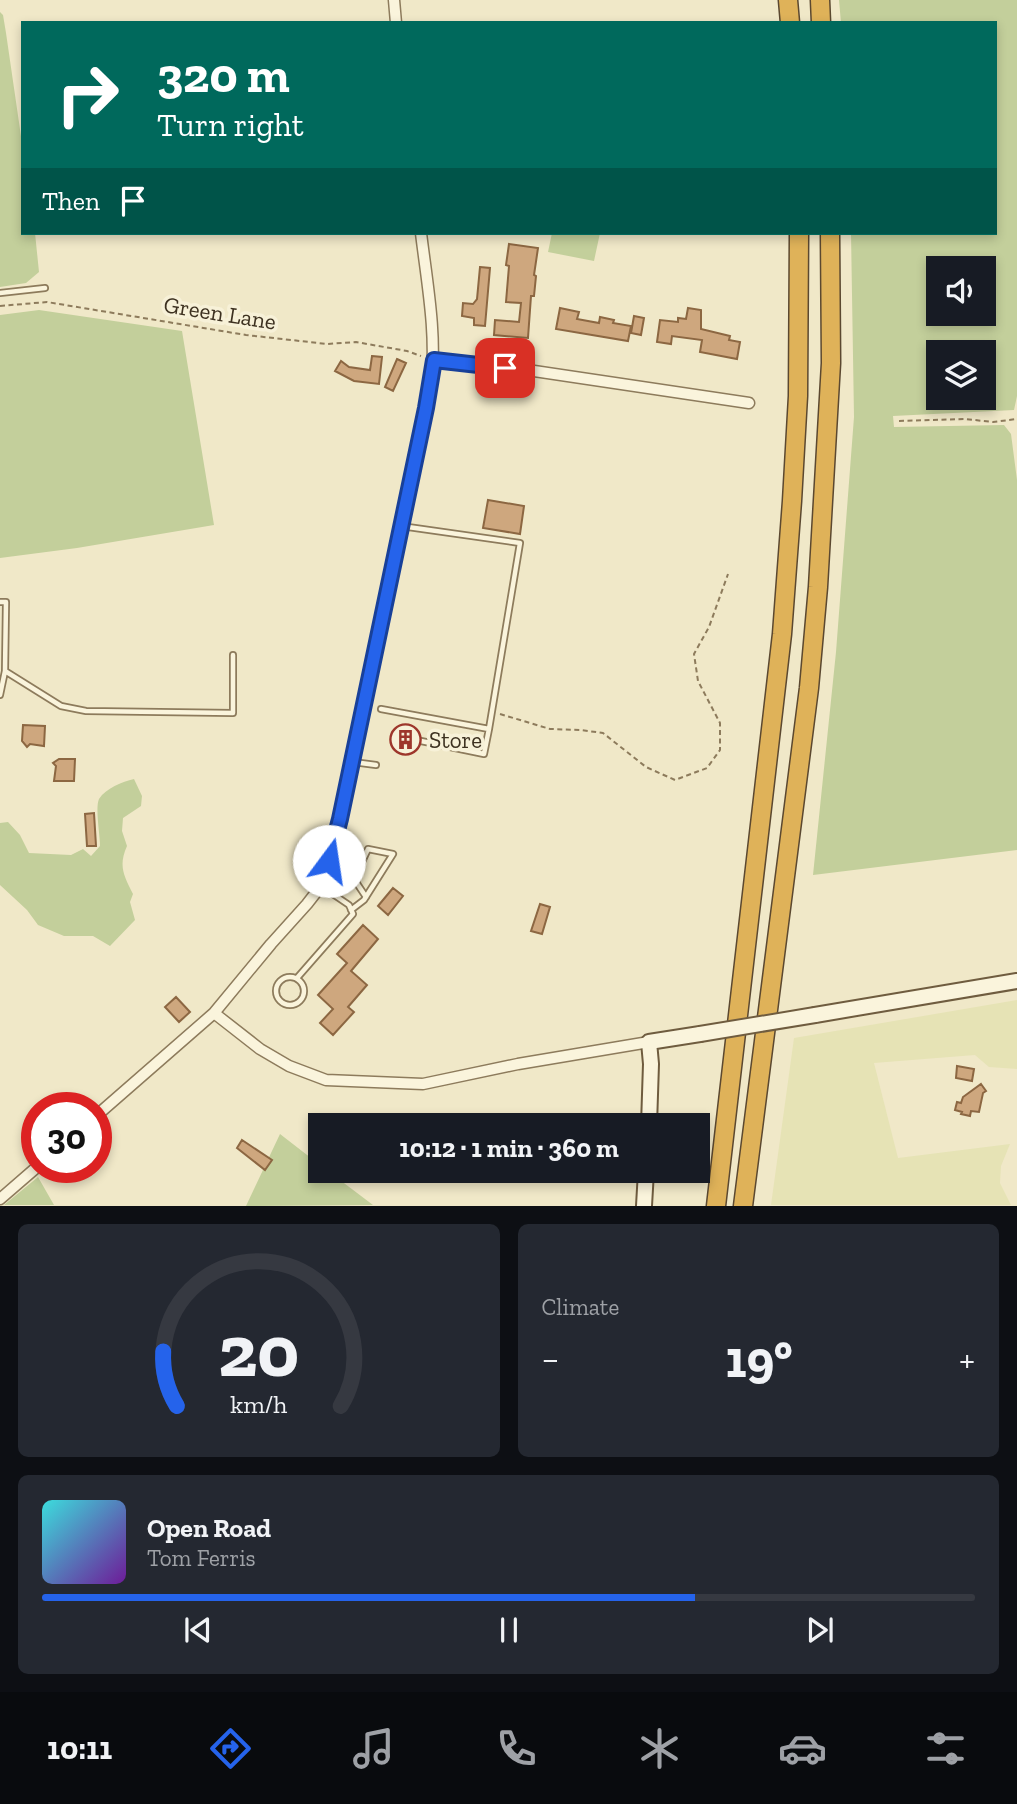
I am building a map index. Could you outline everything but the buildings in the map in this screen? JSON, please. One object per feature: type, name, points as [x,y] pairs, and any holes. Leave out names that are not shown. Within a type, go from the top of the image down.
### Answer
[{"type":"highway","points":[[788,0],[790,21]]},
{"type":"highway","points":[[820,0],[821,21]]},
{"type":"highway","points":[[716,1206],[782,634],[798,396],[799,235]]},
{"type":"highway","points":[[743,1206],[809,688],[818,587],[831,363],[830,235]]},
{"type":"main road","points":[[649,1113],[649,1042],[1017,981]]},
{"type":"main road","points":[[644,1206],[645,1183]]},
{"type":"street","points":[[394,0],[396,21]]},
{"type":"street","points":[[112,1102],[214,1013],[321,886],[340,819],[431,385],[434,360],[432,321],[421,235]]},
{"type":"street","points":[[434,360],[514,368],[749,403]]},
{"type":"street","points":[[214,1013],[260,1049],[289,1066],[326,1080],[423,1084],[518,1064],[649,1042]]},
{"type":"street","points":[[0,1199],[21,1181]]},
{"type":"lane","points":[[0,293],[45,288]]},
{"type":"lane","points":[[401,526],[520,543],[484,754],[421,741]]},
{"type":"lane","points":[[0,602],[6,602],[2,662],[5,671],[0,695]]},
{"type":"lane","points":[[5,671],[61,706],[86,711],[233,713],[233,655]]},
{"type":"lane","points":[[381,709],[489,729]]},
{"type":"lane","points":[[352,762],[376,765]]},
{"type":"lane","points":[[351,910],[366,897],[393,855],[369,849],[354,879],[366,897]]},
{"type":"lane","points":[[297,978],[304,987],[303,997],[292,1005],[283,1003],[277,996],[278,983],[285,978],[297,978],[353,914],[349,905],[321,886]]},
{"type":"path","name":"Green Lane","points":[[0,306],[47,302],[246,335],[327,344],[356,342],[407,351],[434,360]]},
{"type":"path","points":[[899,421],[965,419],[993,422],[1017,419]]},
{"type":"path","points":[[492,712],[550,729],[603,733],[646,767],[674,780],[707,768],[720,750],[720,723],[698,681],[694,654],[709,627],[727,574]]},
{"type":"shaded area","points":[[1017,1000],[1017,1069],[989,1067],[975,1055],[874,1063],[898,1158],[1010,1144],[1001,1166],[1000,1183],[1011,1205],[771,1205],[794,1038]]},
{"type":"green space","points":[[839,0],[1017,0],[1017,396],[1014,410],[893,416],[894,427],[1004,425],[1011,434],[1017,480],[1017,850],[813,875],[836,652],[854,417],[851,235],[997,235],[997,21],[841,21]]},
{"type":"green space","points":[[0,12],[3,15],[21,136],[21,235],[35,235],[39,272],[26,283],[0,287]]},
{"type":"green space","points":[[552,235],[600,235],[594,261],[548,252]]},
{"type":"green space","points":[[39,310],[182,331],[214,525],[0,558],[0,315]]},
{"type":"green space","points":[[134,779],[142,796],[141,806],[123,818],[122,831],[127,846],[123,871],[133,894],[130,902],[135,920],[110,946],[93,936],[64,936],[38,925],[27,910],[0,885],[0,823],[8,822],[20,835],[29,853],[71,855],[83,849],[91,856],[100,846],[99,799],[110,789]]},
{"type":"green space","points":[[280,1134],[308,1156],[308,1183],[344,1183],[373,1205],[246,1206]]},
{"type":"green space","points":[[31,1183],[41,1183],[54,1205],[4,1205]]},
{"type":"place","name":"Store","points":[[406,740]]},
{"type":"route","points":[[329,861],[431,385],[434,360],[505,368]]}]
